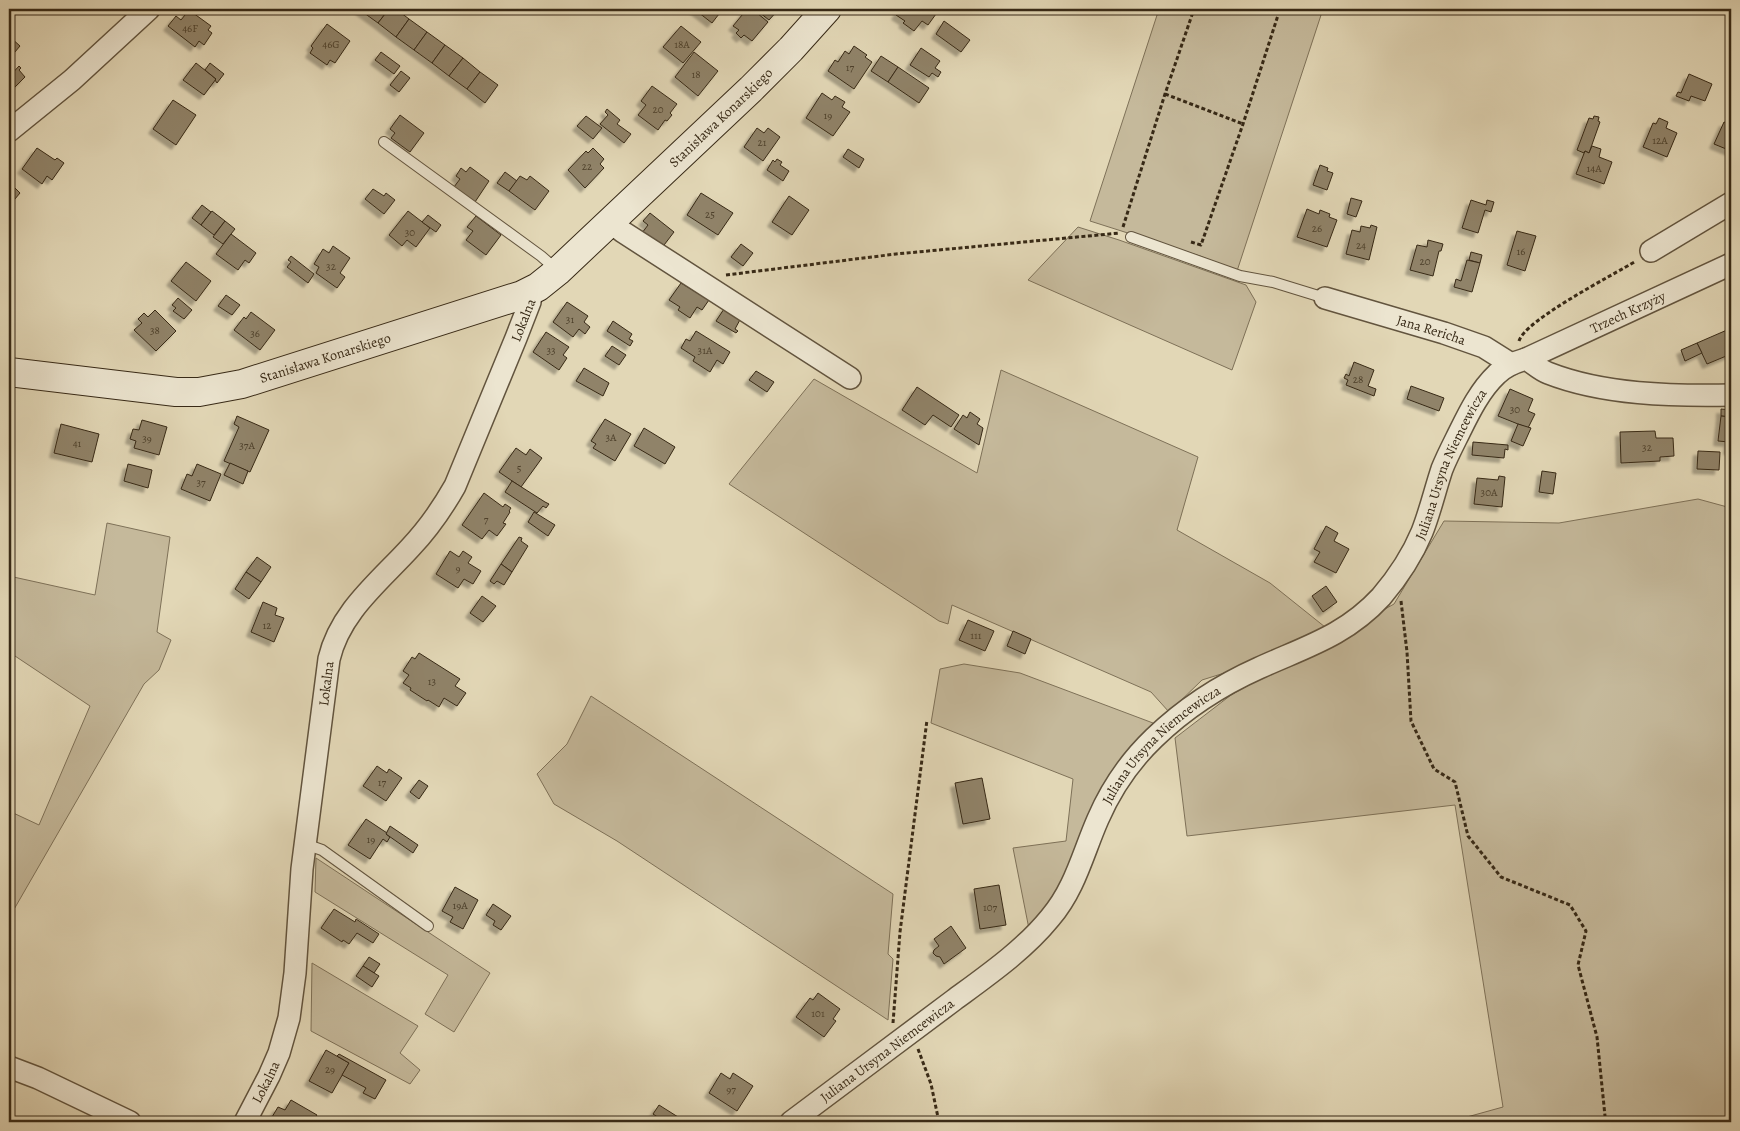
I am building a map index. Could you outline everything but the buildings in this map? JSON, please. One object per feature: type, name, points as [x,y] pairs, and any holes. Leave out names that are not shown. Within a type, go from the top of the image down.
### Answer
[{"type":"street","points":[[9,131],[72,80],[149,9]]},
{"type":"street","name":"Stanisława Konarskiego","points":[[9,372],[176,392],[220,389],[242,384],[513,299],[531,291],[558,271],[751,89],[827,9]]},
{"type":"street","points":[[1651,251],[1731,204]]},
{"type":"street","points":[[610,222],[698,281],[850,378]]},
{"type":"street","name":"Trzech Krzyży","points":[[1518,361],[1731,264]]},
{"type":"street","name":"Lokalna","points":[[245,1122],[279,1053],[289,1018],[295,973],[305,844],[330,659],[335,639],[352,611],[429,527],[451,493],[516,338],[530,302],[531,291]]},
{"type":"street","name":"Jana Rericha","points":[[1325,298],[1444,333],[1547,373],[1596,386],[1656,394],[1731,395]]},
{"type":"street","name":"Juliana Ursyna Niemcewicza","points":[[791,1122],[902,1027],[1016,952],[1049,919],[1064,901],[1108,798],[1138,755],[1155,737],[1197,703],[1224,686],[1257,669],[1332,637],[1363,615],[1398,576],[1412,552],[1422,531],[1443,467],[1477,398],[1497,374],[1518,361]]},
{"type":"street","points":[[9,1067],[38,1078],[130,1122]]},
{"type":"lane","points":[[384,142],[541,256],[558,271]]},
{"type":"lane","name":"Jana Rericha","points":[[1131,237],[1240,276],[1273,282],[1325,298]]},
{"type":"lane","points":[[305,844],[322,850],[428,926]]},
{"type":"path","points":[[1120,233],[1194,9]]},
{"type":"path","points":[[1182,240],[1201,245],[1280,9]]},
{"type":"path","points":[[1165,94],[1243,124]]},
{"type":"path","points":[[698,281],[723,276],[896,254],[1120,233],[1131,237]]},
{"type":"path","points":[[1518,361],[1520,336],[1535,322],[1651,251]]},
{"type":"path","points":[[1398,576],[1407,652],[1411,721],[1434,769],[1455,782],[1468,836],[1501,877],[1570,905],[1586,931],[1578,965],[1597,1037],[1604,1122]]},
{"type":"path","points":[[927,720],[900,924],[902,1027],[921,1054],[931,1084],[939,1122]]},
{"type":"shaded area","points":[[1159,9],[1323,9],[1237,271],[1200,256],[1090,221]]},
{"type":"shaded area","points":[[1078,227],[1246,285],[1256,302],[1232,370],[1028,280]]},
{"type":"shaded area","points":[[1001,370],[1198,457],[1177,530],[1270,583],[1325,627],[1250,665],[1202,680],[1169,712],[1151,692],[952,605],[948,624],[939,621],[729,484],[814,379],[977,473]]},
{"type":"shaded area","points":[[1698,499],[1731,508],[1731,1122],[1449,1122],[1503,1107],[1455,805],[1187,836],[1175,738],[1231,695],[1394,604],[1444,521],[1559,523]]},
{"type":"shaded area","points":[[107,523],[170,537],[157,632],[171,640],[159,670],[144,684],[9,918],[9,811],[39,825],[90,706],[9,652],[9,576],[95,595]]},
{"type":"shaded area","points":[[964,664],[1020,673],[1153,723],[1131,748],[1064,882],[1029,929],[1013,848],[1066,841],[1073,779],[931,723],[940,669]]},
{"type":"shaded area","points":[[591,696],[893,894],[888,954],[893,959],[888,1020],[617,841],[554,804],[537,774],[567,744]]},
{"type":"shaded area","points":[[316,858],[490,973],[454,1032],[425,1014],[448,975],[315,892]]},
{"type":"shaded area","points":[[312,963],[418,1026],[400,1053],[420,1070],[410,1084],[311,1031]]}]
